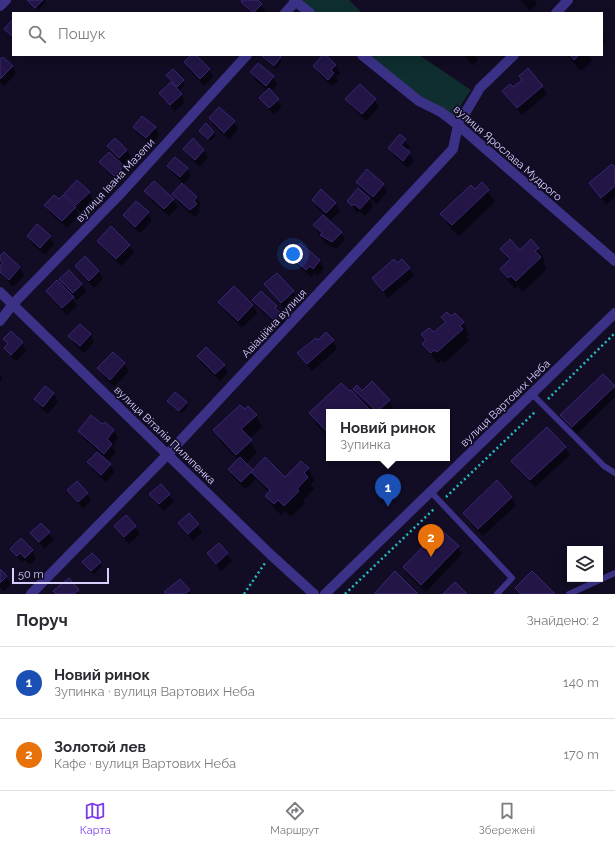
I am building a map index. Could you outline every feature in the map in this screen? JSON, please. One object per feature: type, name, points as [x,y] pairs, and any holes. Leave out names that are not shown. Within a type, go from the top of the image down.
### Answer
[{"type":"street","points":[[0,6],[6,0]]},
{"type":"street","points":[[557,12],[568,0]]},
{"type":"street","points":[[286,12],[295,1],[309,12]]},
{"type":"street","name":"вулиця Івана Мазепи","points":[[0,321],[13,304],[123,191],[246,56]]},
{"type":"street","name":"вулиця Ярослава Мудрого","points":[[363,56],[419,101],[441,112],[458,125],[615,261]]},
{"type":"street","name":"Авіаційна вулиця","points":[[31,594],[168,454],[453,149],[458,125],[480,88],[513,56]]},
{"type":"street","name":"вулиця Віталія Пилипенка","points":[[0,292],[271,555],[314,594]]},
{"type":"street","name":"вулиця Вартових Неба","points":[[326,594],[615,313]]},
{"type":"lane","points":[[532,394],[604,466],[615,473]]},
{"type":"lane","points":[[431,492],[512,578],[497,594]]},
{"type":"lane","points":[[569,594],[615,573]]},
{"type":"path","points":[[345,594],[615,333]]},
{"type":"path","points":[[244,594],[271,555]]},
{"type":"green space","points":[[302,0],[349,0],[361,12],[314,12]]},
{"type":"green space","points":[[368,56],[420,56],[471,90],[462,103],[458,118],[421,97]]},
{"type":"building","points":[[27,0],[43,0],[35,8]]},
{"type":"building","points":[[242,0],[258,0],[262,4],[254,12],[252,12],[241,2]]},
{"type":"building","points":[[12,20],[12,36],[4,29]]},
{"type":"building","points":[[190,56],[197,56],[210,69],[200,79],[184,62]]},
{"type":"building","points":[[262,56],[281,57],[274,66]]},
{"type":"building","points":[[322,56],[327,56],[336,65],[331,70],[334,73],[328,80],[313,66]]},
{"type":"building","points":[[571,56],[578,56],[574,60]]},
{"type":"building","points":[[3,57],[13,66],[0,79],[0,59]]},
{"type":"building","points":[[258,63],[274,76],[266,86],[250,72]]},
{"type":"building","points":[[528,68],[543,86],[517,108],[502,91],[510,84],[513,87],[522,80],[519,76]]},
{"type":"building","points":[[173,69],[184,80],[177,87],[166,75]]},
{"type":"building","points":[[171,82],[182,94],[170,105],[159,93]]},
{"type":"building","points":[[360,84],[376,99],[362,114],[345,99]]},
{"type":"building","points":[[269,88],[279,99],[269,108],[259,98]]},
{"type":"building","points":[[219,107],[235,121],[224,133],[209,118]]},
{"type":"building","points":[[142,116],[156,127],[146,138],[133,127]]},
{"type":"building","points":[[206,123],[214,132],[208,139],[199,131]]},
{"type":"building","points":[[400,134],[406,139],[401,145],[410,152],[403,161],[388,148]]},
{"type":"building","points":[[115,138],[127,150],[119,158],[107,146]]},
{"type":"building","points":[[193,138],[204,150],[195,160],[183,149]]},
{"type":"building","points":[[109,152],[124,166],[114,176],[99,162]]},
{"type":"building","points":[[175,157],[188,168],[180,177],[167,166]]},
{"type":"building","points":[[612,164],[615,167],[615,186],[601,198],[589,183]]},
{"type":"building","points":[[367,169],[384,184],[373,197],[356,182]]},
{"type":"building","points":[[77,180],[90,192],[76,205],[64,194]]},
{"type":"building","points":[[154,181],[174,199],[164,209],[144,191]]},
{"type":"building","points":[[482,182],[489,190],[452,225],[440,214],[471,185],[475,189]]},
{"type":"building","points":[[182,183],[197,197],[194,201],[197,204],[190,210],[172,194]]},
{"type":"building","points":[[358,188],[370,198],[360,209],[354,204],[352,206],[347,201]]},
{"type":"building","points":[[321,189],[336,203],[326,213],[312,200]]},
{"type":"building","points":[[54,195],[59,199],[63,195],[76,207],[62,221],[44,205]]},
{"type":"building","points":[[136,201],[149,212],[135,227],[123,215]]},
{"type":"building","points":[[323,215],[342,232],[332,242],[320,235],[322,233],[313,225]]},
{"type":"building","points":[[37,224],[51,236],[40,248],[27,236]]},
{"type":"building","points":[[111,226],[130,245],[116,259],[97,241]]},
{"type":"building","points":[[510,239],[520,250],[531,239],[539,248],[535,251],[541,257],[516,281],[511,276],[508,278],[500,269],[510,259],[500,249]]},
{"type":"building","points":[[300,243],[320,260],[313,269],[310,266],[306,270],[289,255]]},
{"type":"building","points":[[4,252],[20,267],[9,280],[0,272],[0,266],[3,263],[0,260],[0,256]]},
{"type":"building","points":[[85,256],[99,271],[89,281],[75,266]]},
{"type":"building","points":[[394,259],[397,263],[402,259],[410,268],[383,291],[372,278]]},
{"type":"building","points":[[69,270],[82,284],[73,293],[59,279]]},
{"type":"building","points":[[277,273],[294,291],[281,303],[264,284]]},
{"type":"building","points":[[57,280],[74,297],[62,308],[46,291]]},
{"type":"building","points":[[234,286],[253,305],[238,321],[218,302]]},
{"type":"building","points":[[261,291],[277,306],[275,308],[283,315],[276,322],[252,300]]},
{"type":"building","points":[[447,312],[451,316],[455,313],[464,322],[460,326],[463,329],[437,352],[434,350],[431,353],[422,344],[426,340],[421,334],[429,328],[434,332],[446,322],[441,317]]},
{"type":"building","points":[[80,324],[91,334],[80,346],[68,336]]},
{"type":"building","points":[[11,331],[23,342],[11,355],[4,348],[8,343],[3,339]]},
{"type":"building","points":[[326,332],[334,340],[307,364],[297,353],[316,338],[318,340]]},
{"type":"building","points":[[206,347],[225,365],[215,374],[197,356]]},
{"type":"building","points":[[113,352],[125,363],[110,380],[97,368]]},
{"type":"building","points":[[603,374],[615,386],[572,427],[560,415]]},
{"type":"building","points":[[372,381],[390,400],[380,409],[374,409],[353,389],[357,385],[362,391]]},
{"type":"building","points":[[341,383],[350,391],[351,390],[369,409],[326,409],[326,431],[309,413]]},
{"type":"building","points":[[45,386],[54,393],[43,407],[34,399]]},
{"type":"building","points":[[175,392],[187,402],[179,411],[167,401]]},
{"type":"building","points":[[240,405],[245,409],[248,406],[257,415],[241,429],[252,440],[236,455],[213,430]]},
{"type":"building","points":[[91,415],[102,424],[105,422],[114,430],[107,439],[112,444],[104,454],[78,431]]},
{"type":"building","points":[[547,427],[566,447],[530,480],[511,461]]},
{"type":"building","points":[[97,452],[111,464],[101,475],[87,462]]},
{"type":"building","points":[[240,457],[253,470],[241,482],[228,469]]},
{"type":"building","points":[[265,457],[285,477],[301,461],[309,468],[304,473],[308,477],[297,489],[299,491],[284,506],[278,500],[274,504],[265,496],[270,490],[251,472]]},
{"type":"building","points":[[497,480],[512,497],[478,529],[463,513]]},
{"type":"building","points":[[77,481],[88,493],[78,502],[67,490]]},
{"type":"building","points":[[161,484],[170,494],[159,504],[149,494]]},
{"type":"building","points":[[189,513],[199,524],[188,534],[178,523]]},
{"type":"building","points":[[126,515],[136,526],[124,537],[114,526]]},
{"type":"building","points":[[41,523],[50,532],[39,542],[30,533]]},
{"type":"building","points":[[440,529],[459,546],[421,585],[403,567]]},
{"type":"building","points":[[21,538],[33,550],[25,558],[20,553],[17,556],[10,549]]},
{"type":"building","points":[[219,543],[228,553],[216,564],[207,553]]},
{"type":"building","points":[[92,553],[101,562],[91,571],[82,562]]},
{"type":"building","points":[[0,569],[7,576],[0,583]]},
{"type":"building","points":[[395,571],[418,594],[374,594]]},
{"type":"building","points":[[532,571],[555,594],[521,594],[515,588]]},
{"type":"building","points":[[69,578],[79,590],[74,594],[56,594],[53,591]]},
{"type":"building","points":[[180,579],[190,590],[185,594],[166,594],[164,592]]},
{"type":"building","points":[[455,582],[467,594],[443,594]]},
{"type":"place","name":"Новий ринок","points":[[388,507]]},
{"type":"place","name":"Золотой лев","points":[[431,557]]}]
